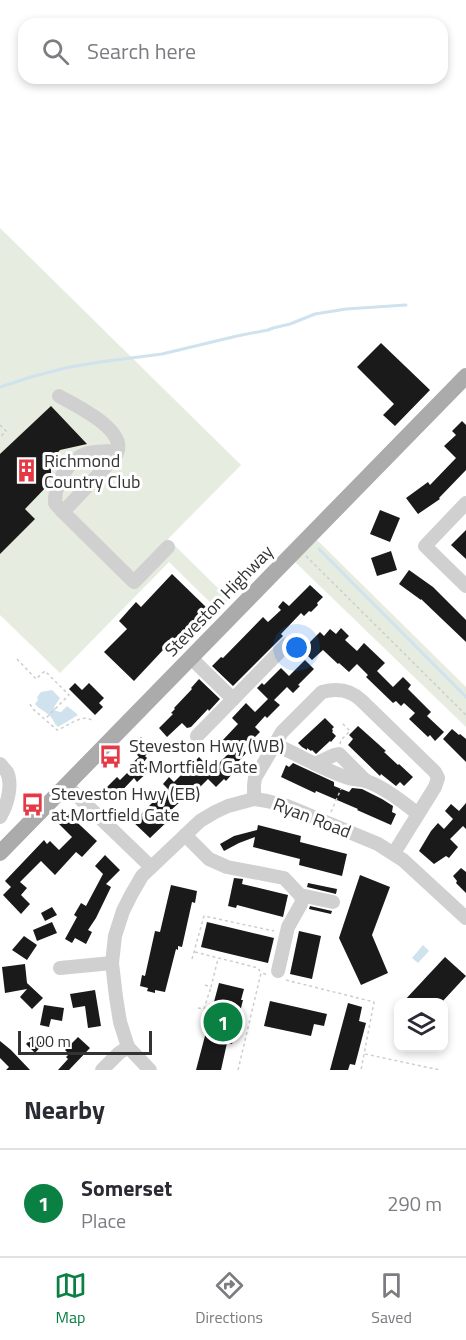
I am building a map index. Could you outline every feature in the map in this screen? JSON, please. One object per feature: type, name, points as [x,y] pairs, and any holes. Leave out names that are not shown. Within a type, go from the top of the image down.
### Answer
[{"type":"main road","name":"Steveston Highway","points":[[0,853],[466,376]]},
{"type":"street","points":[[59,396],[94,416],[108,427],[120,444],[119,452],[114,458],[63,512]]},
{"type":"street","points":[[114,458],[108,451],[80,456],[60,478],[56,488],[55,503],[134,582],[168,547]]},
{"type":"street","points":[[466,503],[425,546],[466,586]]},
{"type":"street","points":[[197,736],[287,644]]},
{"type":"street","points":[[191,658],[233,699]]},
{"type":"street","points":[[254,799],[255,778],[282,732],[319,694],[327,691],[346,691],[362,700],[442,778],[394,853]]},
{"type":"street","points":[[274,744],[350,779],[366,781]]},
{"type":"street","points":[[315,764],[339,754],[366,781],[399,798],[418,814]]},
{"type":"street","points":[[0,764],[7,772],[9,789],[7,804],[0,817]]},
{"type":"street","points":[[66,785],[151,867]]},
{"type":"street","name":"Ryan Road","points":[[128,1047],[118,1011],[112,963],[115,936],[123,911],[142,876],[151,867],[200,821],[228,806],[254,799],[287,806],[378,844],[394,853],[466,918]]},
{"type":"street","points":[[185,835],[209,859],[228,867],[284,878],[300,895],[333,902]]},
{"type":"street","points":[[277,975],[288,927],[301,904],[300,895]]},
{"type":"street","points":[[60,968],[112,963]]},
{"type":"street","points":[[102,1070],[128,1047],[150,1070]]},
{"type":"path","points":[[0,425],[6,431],[0,437]]},
{"type":"path","points":[[306,555],[466,715]]},
{"type":"path","points":[[16,659],[36,679],[45,672],[69,695],[45,719]]},
{"type":"path","points":[[30,704],[57,730],[81,718],[86,717],[92,720]]},
{"type":"path","points":[[339,754],[341,740],[350,731],[341,722]]},
{"type":"path","points":[[331,813],[344,776]]},
{"type":"path","points":[[192,959],[204,916],[280,932]]},
{"type":"path","points":[[194,952],[258,968],[261,973],[238,1070]]},
{"type":"path","points":[[198,1008],[204,1009],[219,958]]},
{"type":"path","points":[[261,973],[277,975],[374,1002],[361,1070]]},
{"type":"path","points":[[205,985],[211,987]]},
{"type":"path","points":[[364,1053],[440,1070]]},
{"type":"shaded area","name":"Richmond Country Club","points":[[0,228],[241,465],[168,539],[229,599],[218,610],[169,562],[60,673],[0,615]]},
{"type":"shaded area","points":[[317,540],[466,687],[466,727],[295,562]]},
{"type":"water","points":[[52,690],[60,698],[54,707],[56,711],[61,712],[67,706],[78,715],[58,727],[50,716],[35,704],[41,692]]},
{"type":"water","points":[[423,945],[429,951],[418,963],[412,958]]},
{"type":"building","points":[[381,343],[430,390],[395,426],[383,415],[394,404],[357,367]]},
{"type":"building","name":"Richmond Country Club","points":[[51,406],[87,444],[60,450],[51,460],[51,476],[48,485],[25,509],[35,519],[0,554],[0,454]]},
{"type":"building","points":[[462,421],[466,425],[466,470],[440,499],[418,514],[406,498],[428,482],[430,485],[456,458],[444,446],[456,435],[452,431]]},
{"type":"building","points":[[380,510],[400,518],[390,542],[370,534]]},
{"type":"building","points":[[466,530],[466,559],[451,545]]},
{"type":"building","points":[[391,551],[397,570],[377,576],[371,558]]},
{"type":"building","points":[[409,570],[433,587],[466,620],[466,642],[421,599],[399,584]]},
{"type":"building","points":[[172,574],[207,608],[176,641],[178,643],[168,654],[164,649],[134,681],[104,652],[127,629],[119,621],[136,602],[141,607]]},
{"type":"building","points":[[310,585],[323,597],[317,603],[318,605],[304,616],[301,613],[281,634],[283,636],[233,686],[212,666],[221,657],[223,658],[263,617],[268,622],[281,610],[278,607],[283,601],[289,606]]},
{"type":"building","points":[[341,628],[349,636],[345,640],[357,651],[364,643],[385,663],[377,671],[393,687],[403,677],[411,685],[408,689],[431,712],[427,716],[444,732],[435,741],[409,719],[415,713],[404,703],[401,706],[396,701],[393,703],[366,677],[368,675],[357,664],[349,672],[323,650],[312,660],[305,653],[309,649],[306,646],[320,632],[324,636],[330,629],[336,634]]},
{"type":"building","points":[[305,660],[314,669],[293,693],[287,687],[274,700],[280,705],[255,727],[260,732],[240,747],[246,753],[231,770],[233,773],[226,781],[224,779],[216,787],[208,779],[188,803],[183,799],[169,812],[173,816],[150,838],[131,820],[139,812],[141,814],[167,788],[163,784],[169,777],[174,782],[199,757],[212,770],[231,751],[221,742],[238,724],[232,718],[246,703],[255,712],[268,699],[257,688],[262,683],[264,685],[281,668],[289,676]]},
{"type":"building","points":[[199,679],[220,699],[191,727],[187,728],[182,723],[167,737],[159,728],[173,714],[171,713],[174,708]]},
{"type":"building","points":[[75,683],[82,690],[89,683],[104,698],[99,703],[103,707],[95,715],[69,689]]},
{"type":"building","points":[[325,718],[334,727],[332,732],[336,736],[316,754],[298,743]]},
{"type":"building","points":[[358,726],[413,777],[404,786],[400,782],[396,786],[381,774],[380,776],[348,745],[353,739],[349,735]]},
{"type":"building","points":[[452,729],[466,739],[466,762],[443,739]]},
{"type":"building","points":[[141,737],[153,749],[145,756],[147,758],[143,763],[150,770],[137,782],[134,778],[111,802],[101,793],[117,777],[120,780],[133,767],[131,764],[139,757],[130,747]]},
{"type":"building","points":[[293,763],[334,782],[334,786],[349,792],[352,788],[362,789],[382,799],[393,806],[392,812],[396,814],[391,825],[281,777],[286,765],[289,767]]},
{"type":"building","points":[[466,803],[466,829],[463,826],[450,839],[458,847],[449,858],[446,856],[434,864],[419,851],[438,823],[444,829],[453,819],[445,811],[451,804],[459,811]]},
{"type":"building","points":[[66,812],[97,841],[82,857],[76,852],[55,875],[41,861],[20,882],[27,888],[21,895],[30,904],[21,914],[3,895],[11,887],[5,881],[44,840],[47,844],[50,841],[59,850],[72,837],[56,821]]},
{"type":"building","points":[[258,825],[301,836],[300,842],[347,854],[342,876],[299,865],[300,859],[253,847],[255,837],[224,851],[220,844],[234,836],[257,830]]},
{"type":"building","points":[[105,855],[120,870],[106,884],[111,887],[88,930],[92,932],[86,944],[75,938],[72,943],[65,939],[77,917],[74,915],[81,903],[86,906],[103,874],[95,866]]},
{"type":"building","points":[[461,868],[466,872],[466,893],[456,883],[453,876]]},
{"type":"building","points":[[360,875],[390,887],[372,935],[388,973],[361,985],[339,938]]},
{"type":"building","points":[[234,878],[243,879],[242,884],[288,895],[283,917],[237,905],[236,908],[228,906]]},
{"type":"building","points":[[308,883],[337,889],[336,894],[307,887]]},
{"type":"building","points":[[171,885],[197,891],[195,903],[192,902],[182,947],[178,946],[178,950],[176,949],[165,992],[155,990],[155,993],[140,986],[142,975],[145,976],[155,931],[160,932]]},
{"type":"building","points":[[310,906],[332,911],[331,914],[309,909]]},
{"type":"building","points":[[52,907],[57,915],[45,921],[41,913]]},
{"type":"building","points":[[52,922],[57,933],[37,941],[33,930]]},
{"type":"building","points":[[207,922],[274,938],[268,963],[201,947]]},
{"type":"building","points":[[299,931],[321,936],[312,979],[290,974]]},
{"type":"building","points":[[24,936],[37,945],[27,960],[12,950]]},
{"type":"building","points":[[445,957],[466,976],[446,998],[407,998]]},
{"type":"building","points":[[25,964],[27,983],[43,998],[32,1009],[20,997],[27,989],[5,993],[2,967]]},
{"type":"building","points":[[219,983],[244,989],[232,1044],[227,1043],[221,1070],[196,1070]]},
{"type":"building","points":[[95,990],[101,1026],[88,1028],[85,1006],[73,1008],[70,994]]},
{"type":"building","points":[[270,1001],[327,1014],[324,1026],[314,1024],[311,1036],[264,1026]]},
{"type":"building","points":[[348,1003],[362,1007],[359,1021],[366,1023],[355,1065],[350,1064],[348,1070],[330,1070]]},
{"type":"building","points":[[44,1005],[64,1008],[62,1021],[51,1019],[49,1027],[40,1025]]},
{"type":"building","points":[[34,1036],[43,1044],[35,1053],[26,1044]]},
{"type":"building","points":[[78,1037],[90,1048],[69,1070],[58,1070],[68,1059],[66,1057],[69,1054],[65,1050]]},
{"type":"building","points":[[0,1041],[30,1070],[6,1070],[9,1067],[0,1058]]},
{"type":"waterway","points":[[0,387],[65,368],[162,354],[268,330],[315,314],[346,309],[406,305]]},
{"type":"waterway","points":[[319,549],[466,697]]},
{"type":"place","name":"Richmond Country Club","points":[[26,471]]},
{"type":"place","name":"Steveston Hwy (WB) at Mortfield Gate","points":[[111,756]]},
{"type":"place","name":"Steveston Hwy (EB) at Mortfield Gate","points":[[33,804]]},
{"type":"place","name":"Somerset","points":[[223,1022]]}]
